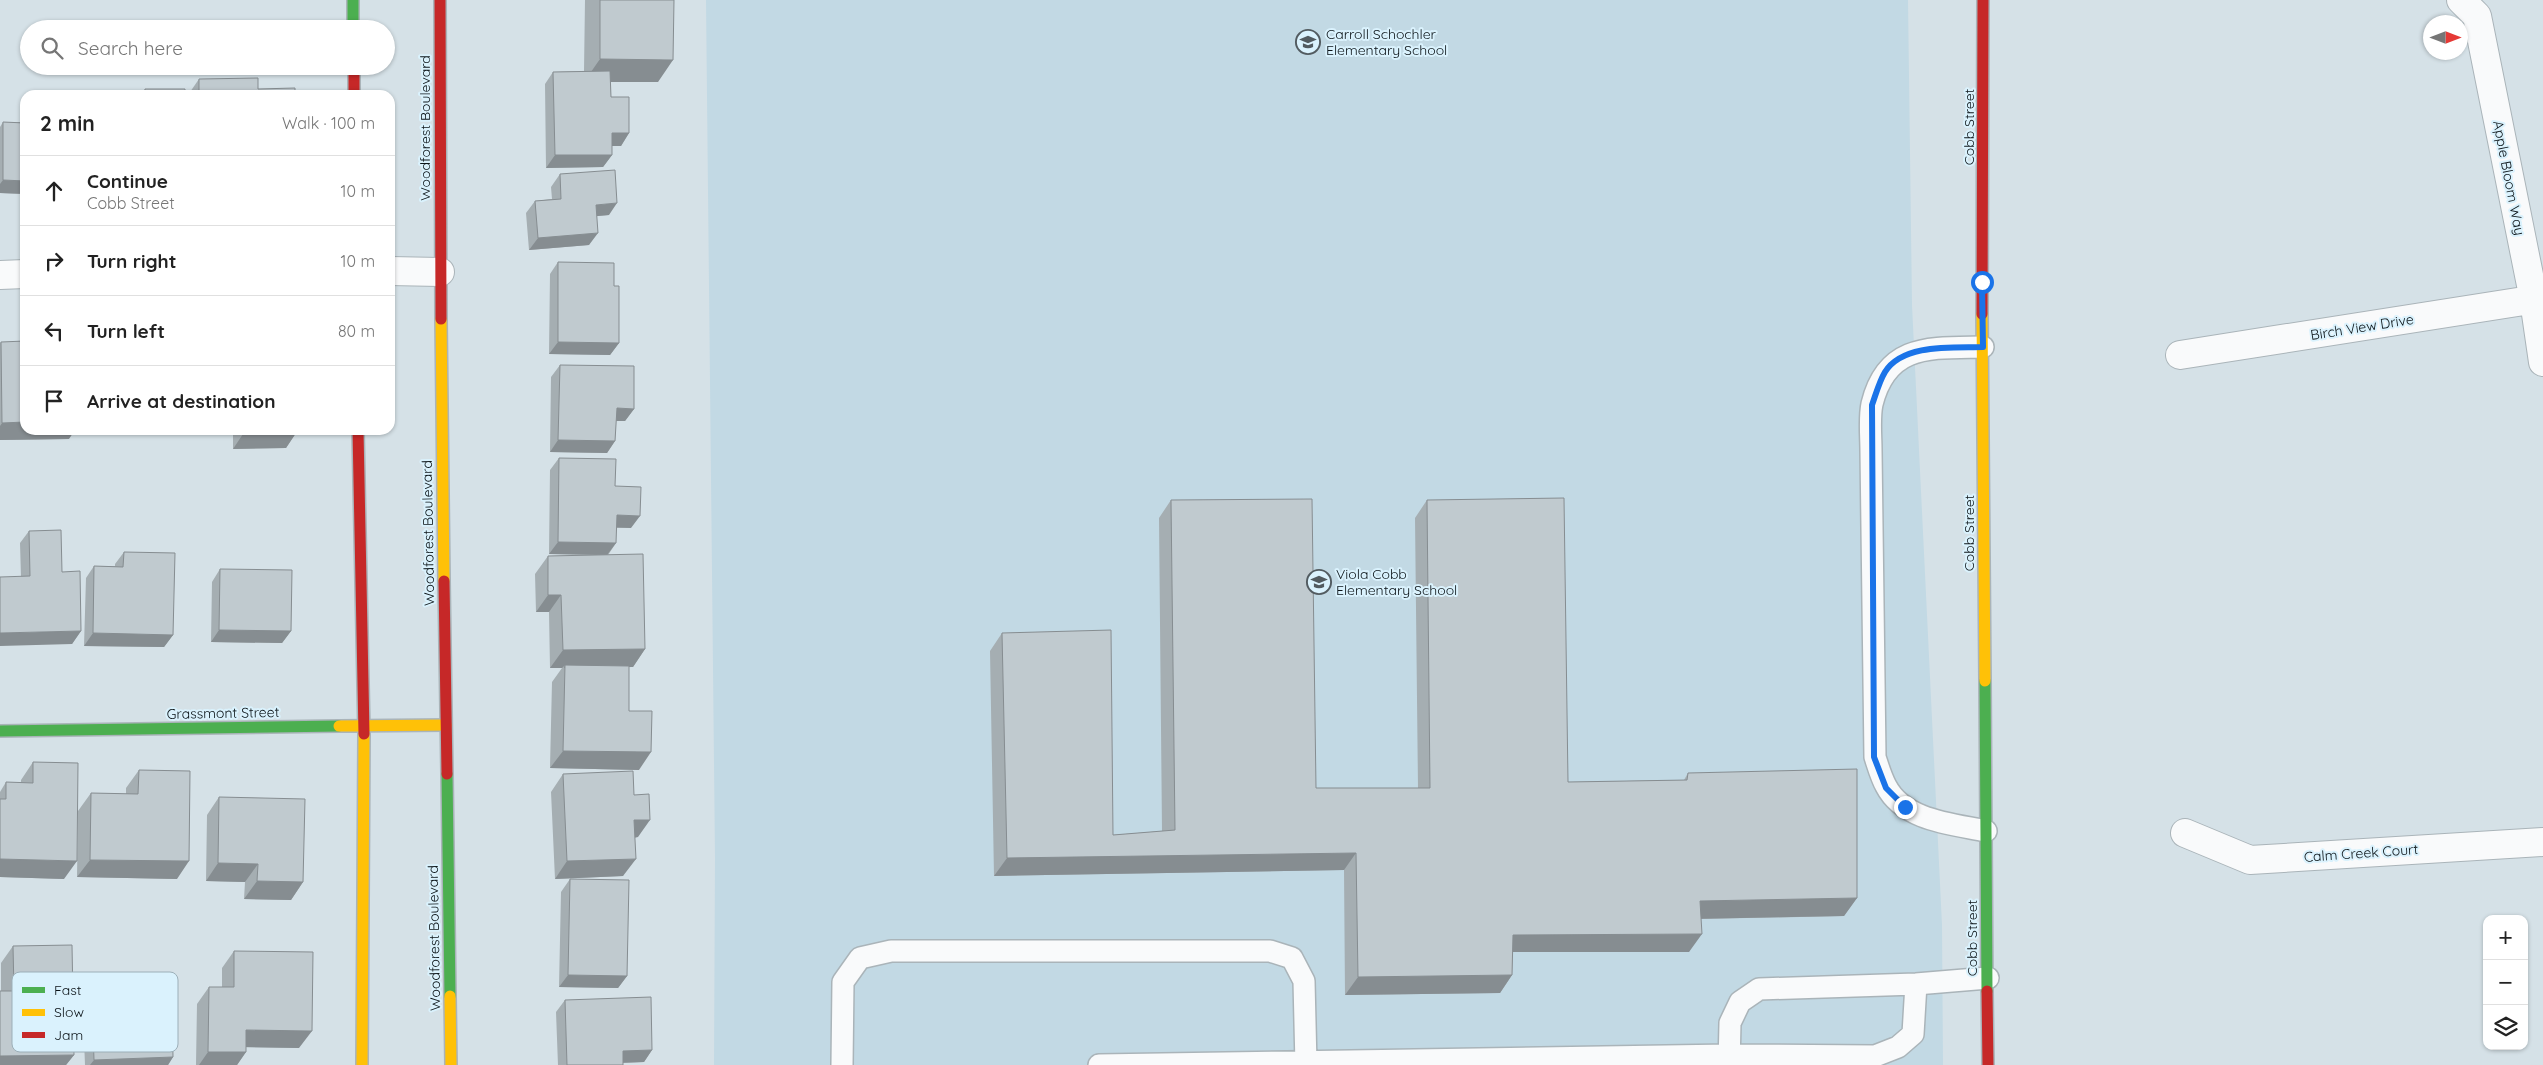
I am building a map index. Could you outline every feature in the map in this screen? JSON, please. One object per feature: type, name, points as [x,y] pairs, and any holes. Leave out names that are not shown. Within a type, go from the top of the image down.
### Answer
[{"type":"main road","points":[[353,0],[353,20]]},
{"type":"main road","name":"Woodforest Boulevard","points":[[440,0],[440,272],[451,1065]]},
{"type":"main road","name":"Cobb Street","points":[[1983,0],[1983,347],[1988,1065]]},
{"type":"main road","points":[[354,75],[354,90]]},
{"type":"main road","points":[[358,435],[364,726],[362,1065]]},
{"type":"main road","name":"Grassmont Street","points":[[0,730],[446,725]]},
{"type":"street","name":"Apple Bloom Way","points":[[2461,0],[2477,16],[2538,299],[2543,362]]},
{"type":"street","points":[[395,271],[440,272]]},
{"type":"street","points":[[0,275],[20,274]]},
{"type":"street","name":"Birch View Drive","points":[[2180,355],[2538,299]]},
{"type":"street","name":"Calm Creek Court","points":[[2185,832],[2250,860],[2543,842]]},
{"type":"lane","points":[[1983,347],[1942,348],[1909,353],[1886,371],[1872,405],[1871,451],[1874,757],[1886,788],[1905,807],[1928,819],[1986,831]]},
{"type":"lane","points":[[842,1065],[843,982],[860,958],[891,951],[1270,951],[1292,958],[1304,981],[1306,1064]]},
{"type":"lane","points":[[1730,1060],[1730,1023],[1740,1002],[1759,989],[1916,984],[1988,978]]},
{"type":"lane","points":[[1099,1065],[1730,1060],[1874,1056],[1898,1047],[1913,1034],[1916,984]]},
{"type":"shaded area","name":"Viola Cobb Elementary School","points":[[706,0],[1908,0],[1912,305],[1942,925],[1943,1065],[714,1065],[715,858]]},
{"type":"building","points":[[600,0],[674,0],[673,60],[600,59]]},
{"type":"building","points":[[610,71],[611,97],[629,97],[629,133],[612,133],[612,155],[555,155],[553,72]]},
{"type":"building","points":[[258,78],[258,89],[295,88],[295,90],[199,90],[199,79]]},
{"type":"building","points":[[145,89],[185,89],[185,90]]},
{"type":"building","points":[[3,122],[20,123],[20,181],[3,180]]},
{"type":"building","points":[[615,170],[617,203],[596,205],[598,233],[538,238],[535,201],[561,199],[560,174]]},
{"type":"building","points":[[558,262],[614,263],[614,286],[619,286],[619,343],[558,342]]},
{"type":"building","points":[[20,341],[20,422],[2,423],[1,342]]},
{"type":"building","points":[[560,365],[634,366],[634,409],[617,408],[615,441],[558,440]]},
{"type":"building","points":[[559,458],[616,459],[615,486],[641,487],[640,516],[617,515],[616,543],[558,542]]},
{"type":"building","points":[[1564,498],[1568,782],[1687,780],[1688,773],[1857,769],[1857,898],[1700,901],[1702,934],[1513,935],[1512,975],[1358,977],[1356,853],[1007,858],[1002,633],[1111,630],[1113,835],[1175,830],[1171,500],[1312,499],[1316,788],[1430,788],[1427,500]]},
{"type":"building","points":[[61,530],[62,572],[80,571],[81,631],[0,633],[0,577],[30,576],[29,531]]},
{"type":"building","points":[[124,552],[175,553],[173,635],[93,633],[94,566],[123,567]]},
{"type":"building","points":[[643,554],[645,649],[563,650],[561,595],[548,595],[548,556]]},
{"type":"building","points":[[220,569],[292,570],[291,631],[219,630]]},
{"type":"building","points":[[565,665],[629,666],[629,711],[652,711],[651,752],[563,751]]},
{"type":"building","points":[[33,762],[78,763],[77,861],[0,859],[0,799],[6,799],[6,782],[33,783]]},
{"type":"building","points":[[139,770],[190,771],[189,861],[90,860],[91,793],[138,794]]},
{"type":"building","points":[[633,771],[634,795],[649,794],[650,820],[634,820],[636,859],[567,861],[563,774]]},
{"type":"building","points":[[219,797],[305,799],[303,882],[257,881],[258,864],[218,863]]},
{"type":"building","points":[[570,879],[629,880],[627,976],[568,975]]},
{"type":"building","points":[[72,945],[72,972],[14,972],[13,946]]},
{"type":"building","points":[[234,951],[313,952],[312,1031],[246,1030],[246,1052],[208,1052],[209,987],[234,987]]},
{"type":"building","points":[[0,991],[12,991],[12,1052],[74,1052],[74,1055],[0,1056]]},
{"type":"building","points":[[651,997],[652,1050],[623,1051],[623,1065],[567,1065],[565,1000]]},
{"type":"building","points":[[94,1052],[173,1052],[173,1057],[94,1060]]},
{"type":"traffic: fast","points":[[353,0],[353,20]]},
{"type":"traffic: fast","points":[[1985,681],[1987,991]]},
{"type":"traffic: fast","points":[[0,731],[339,726]]},
{"type":"traffic: fast","points":[[447,774],[450,996]]},
{"type":"traffic: slow","points":[[1982,314],[1985,681]]},
{"type":"traffic: slow","points":[[441,319],[444,581]]},
{"type":"traffic: slow","points":[[339,726],[446,725]]},
{"type":"traffic: slow","points":[[362,1065],[364,734]]},
{"type":"traffic: slow","points":[[450,996],[451,1065]]},
{"type":"traffic: jam","points":[[440,0],[441,319]]},
{"type":"traffic: jam","points":[[1982,314],[1983,0]]},
{"type":"traffic: jam","points":[[354,75],[354,90]]},
{"type":"traffic: jam","points":[[358,435],[364,734]]},
{"type":"traffic: jam","points":[[444,581],[447,774]]},
{"type":"traffic: jam","points":[[1987,991],[1988,1065]]},
{"type":"place","name":"Carroll Schochler Elementary School","points":[[1308,42]]},
{"type":"place","name":"Viola Cobb Elementary School","points":[[1319,582]]},
{"type":"route","points":[[1905,807],[1886,788],[1874,757],[1872,405],[1886,371],[1909,353],[1942,348],[1983,347],[1982,282]]}]
